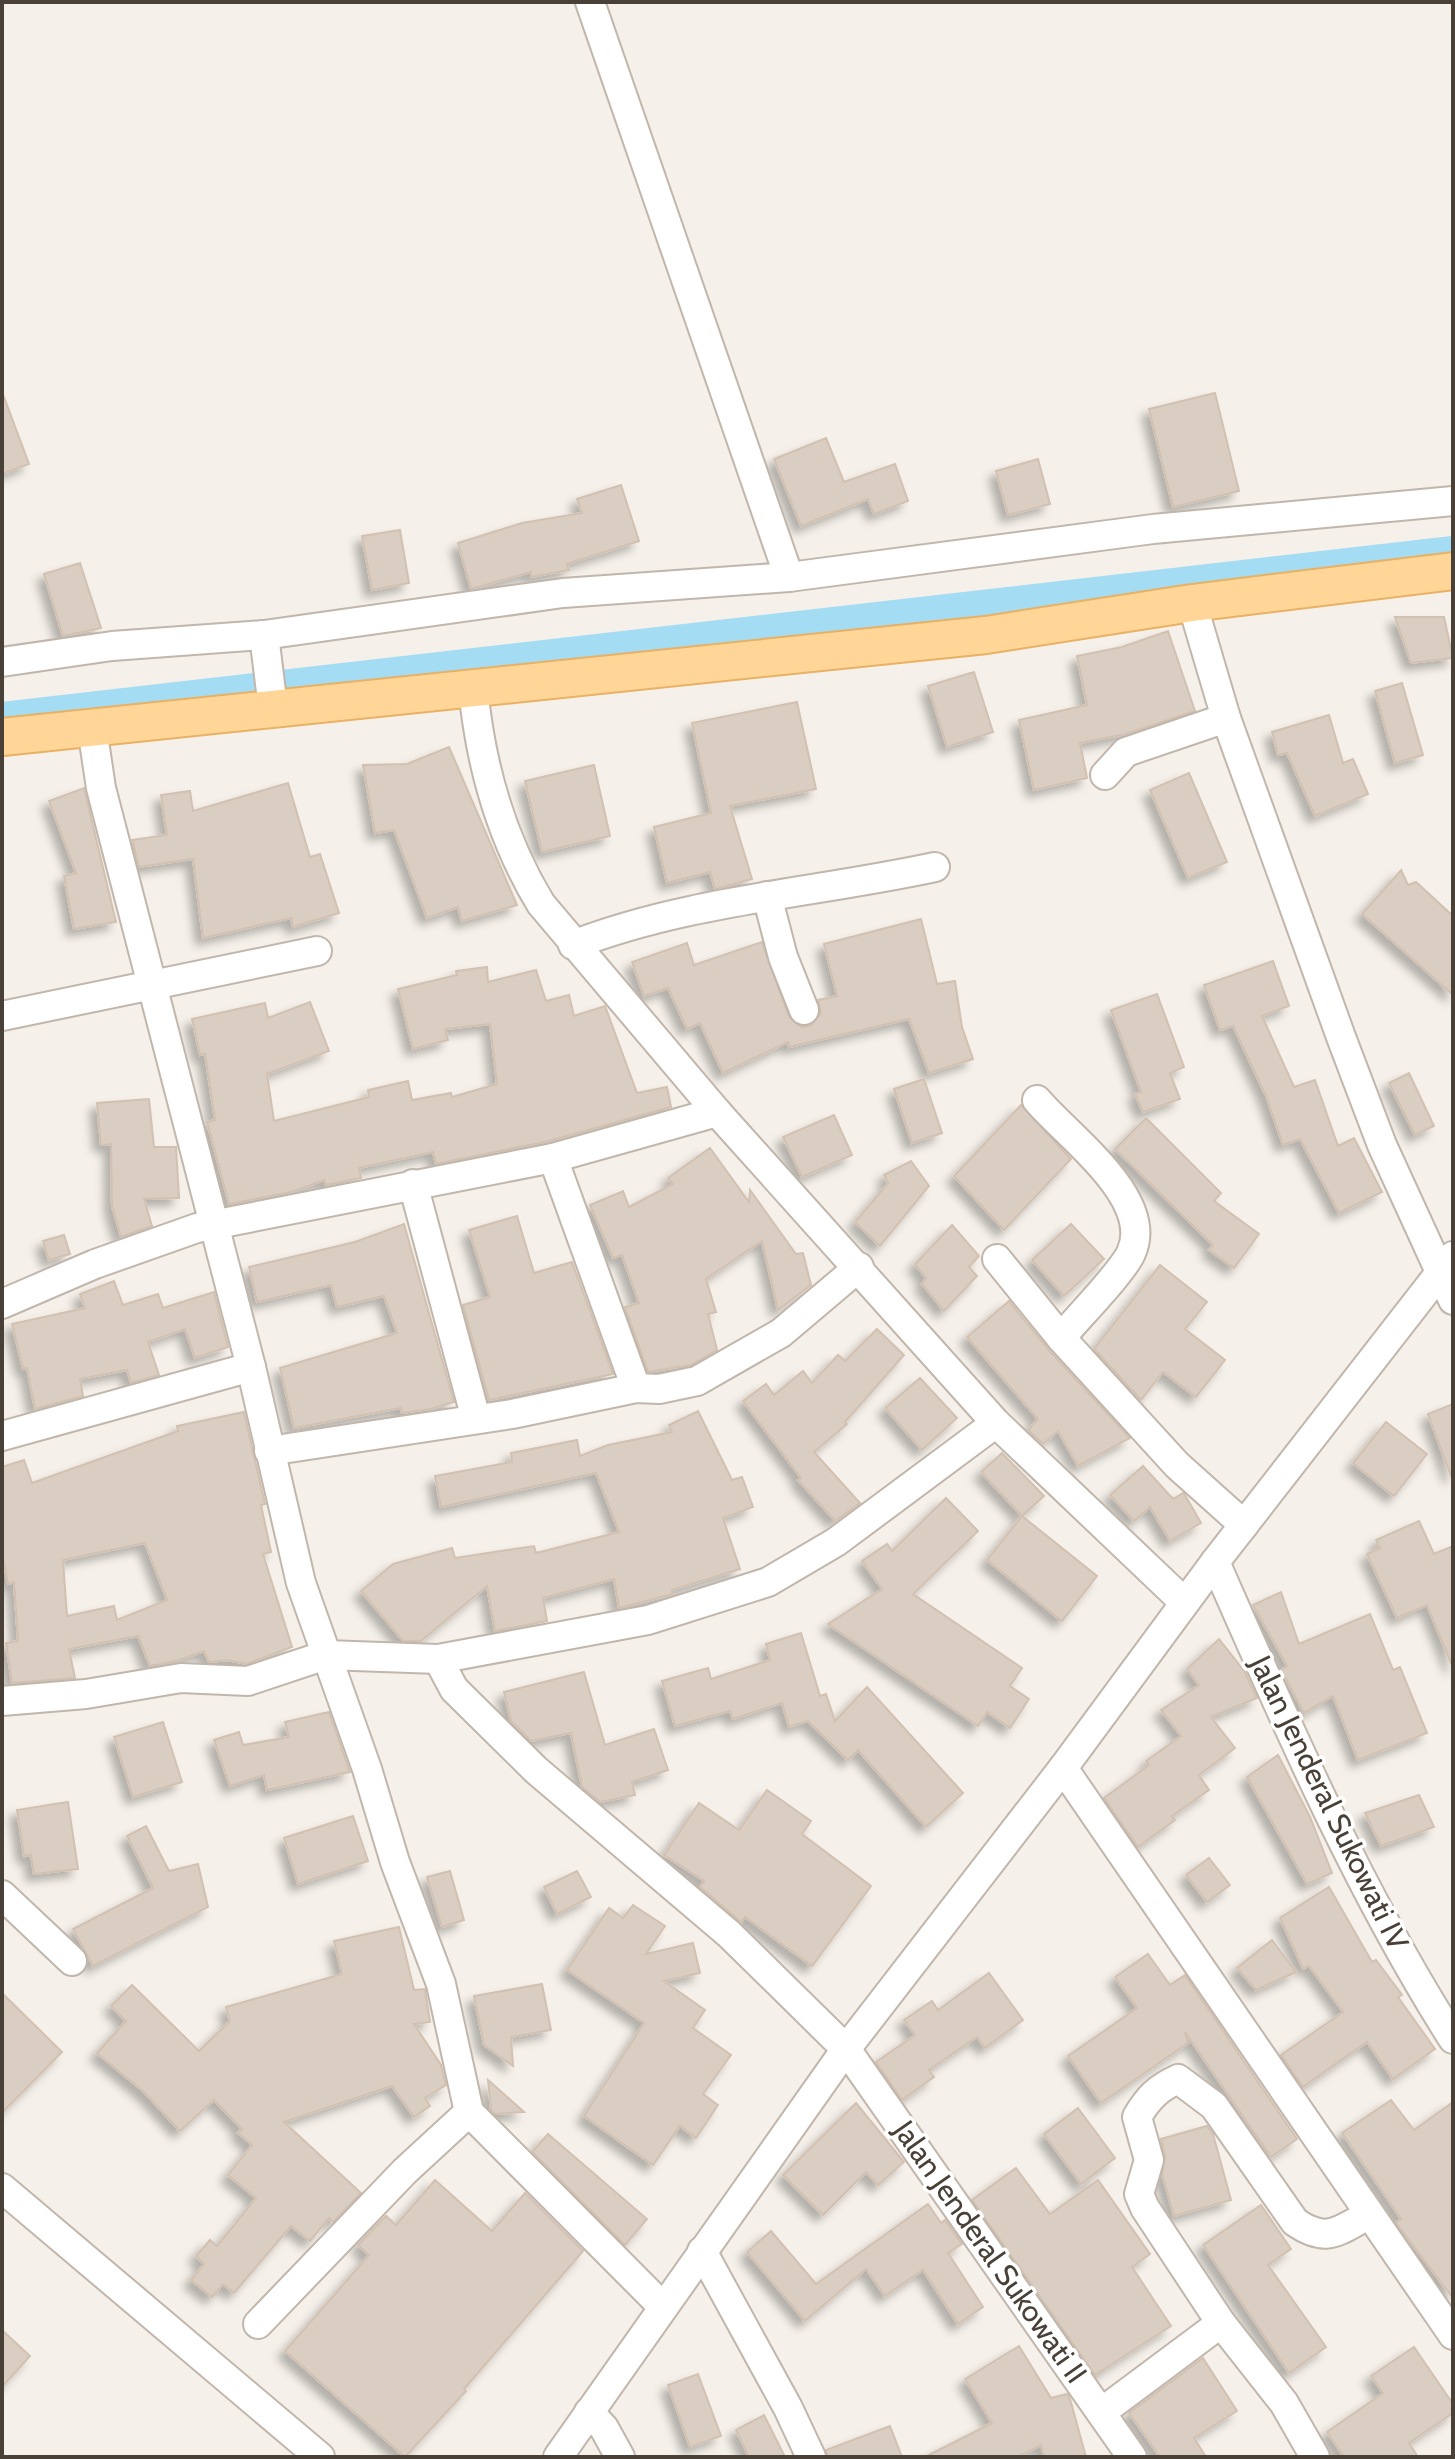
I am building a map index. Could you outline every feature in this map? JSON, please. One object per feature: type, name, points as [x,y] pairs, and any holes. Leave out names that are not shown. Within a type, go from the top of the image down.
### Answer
[{"type":"main road","points":[[2,737],[272,703],[473,687],[986,635],[1192,603],[1453,571]]},
{"type":"street","points":[[590,2],[789,577]]},
{"type":"street","points":[[2,662],[112,646],[265,642],[563,593],[789,577],[1153,529],[1453,501]]},
{"type":"street","points":[[1192,603],[1226,718],[1382,1145],[1447,1264],[1453,1300]]},
{"type":"street","points":[[265,642],[272,703]]},
{"type":"street","points":[[473,687],[480,752],[492,794],[529,884],[573,945],[717,1112],[996,1423],[1184,1602]]},
{"type":"street","points":[[1105,775],[1126,752],[1226,718]]},
{"type":"street","points":[[92,728],[101,788],[251,1367],[301,1583],[395,1862],[441,1984],[469,2112],[662,2306]]},
{"type":"street","points":[[573,945],[649,920],[767,896],[849,886],[935,867]]},
{"type":"street","points":[[767,896],[783,957],[804,1010]]},
{"type":"street","points":[[2,1016],[317,951]]},
{"type":"street","points":[[1037,1100],[1127,1197],[1137,1229],[1131,1254],[1061,1338]]},
{"type":"street","points":[[2,1304],[95,1264],[214,1224],[553,1158],[717,1112]]},
{"type":"street","points":[[553,1158],[636,1388]]},
{"type":"street","points":[[413,1184],[476,1419]]},
{"type":"street","points":[[997,1259],[1061,1338],[1177,1465],[1244,1525]]},
{"type":"street","points":[[558,2457],[846,2049],[1063,1768],[1184,1602],[1447,1264]]},
{"type":"street","points":[[269,1451],[476,1419],[636,1388],[659,1389],[712,1375],[781,1333],[859,1267]]},
{"type":"street","points":[[2,1436],[251,1367]]},
{"type":"street","points":[[2,1701],[86,1694],[181,1678],[248,1681],[326,1655],[438,1659],[648,1620],[768,1582],[836,1542],[996,1423]]},
{"type":"street","name":"Jalan Jenderal Sukowati IV","points":[[1215,1562],[1337,1835],[1383,1921],[1453,2039]]},
{"type":"street","name":"Jalan Jenderal Sukowati II","points":[[438,1659],[454,1689],[536,1770],[729,1934],[846,2049],[1103,2411],[1132,2457]]},
{"type":"street","points":[[1063,1768],[1453,2335]]},
{"type":"street","points":[[2,1895],[72,1961]]},
{"type":"street","points":[[1315,2457],[1284,2403],[1221,2323],[1139,2194],[1149,2160],[1137,2117],[1147,2099],[1161,2086],[1178,2079],[1214,2106],[1295,2222],[1311,2233],[1325,2235],[1368,2215]]},
{"type":"street","points":[[258,2324],[405,2171],[469,2112]]},
{"type":"street","points":[[2,2188],[320,2457]]},
{"type":"street","points":[[702,2251],[788,2408],[811,2457]]},
{"type":"street","points":[[1103,2411],[1221,2323]]},
{"type":"street","points":[[589,2412],[604,2428],[620,2457]]},
{"type":"building","points":[[1215,393],[1239,491],[1173,507],[1149,409]]},
{"type":"building","points":[[2,398],[29,464],[2,474]]},
{"type":"building","points":[[826,438],[844,482],[895,464],[908,501],[874,514],[868,499],[801,526],[774,459]]},
{"type":"building","points":[[1038,459],[1050,504],[1008,515],[996,471]]},
{"type":"building","points":[[621,485],[639,541],[567,564],[569,570],[531,577],[531,572],[471,589],[458,543],[522,523],[582,513],[577,499]]},
{"type":"building","points":[[400,530],[409,583],[372,590],[362,536]]},
{"type":"building","points":[[80,563],[101,628],[63,636],[44,574]]},
{"type":"building","points":[[1395,617],[1444,617],[1453,658],[1411,663]]},
{"type":"building","points":[[1168,631],[1195,711],[1126,734],[1080,743],[1087,778],[1034,790],[1019,720],[1087,705],[1077,656],[1122,647]]},
{"type":"building","points":[[974,672],[993,732],[947,747],[928,686]]},
{"type":"building","points":[[1402,683],[1423,755],[1395,763],[1375,691]]},
{"type":"building","points":[[797,702],[816,789],[730,806],[752,879],[715,889],[710,872],[667,883],[654,827],[711,813],[692,723]]},
{"type":"building","points":[[1329,715],[1343,763],[1353,759],[1368,794],[1315,816],[1287,753],[1278,755],[1272,732]]},
{"type":"building","points":[[449,747],[517,905],[462,921],[458,907],[427,918],[394,830],[375,833],[363,765],[407,764]]},
{"type":"building","points":[[594,765],[610,836],[542,852],[525,781]]},
{"type":"building","points":[[1189,773],[1227,862],[1188,878],[1150,790]]},
{"type":"building","points":[[288,783],[310,857],[320,854],[339,913],[293,927],[291,918],[203,938],[193,859],[139,867],[132,840],[167,835],[161,795],[190,791],[193,811]]},
{"type":"building","points":[[84,788],[116,922],[74,929],[64,876],[76,873],[49,801]]},
{"type":"building","points":[[1401,870],[1408,885],[1416,882],[1453,916],[1453,995],[1362,914]]},
{"type":"building","points":[[921,919],[937,984],[955,981],[962,1027],[973,1059],[929,1073],[909,1019],[789,1047],[788,1042],[723,1073],[700,1023],[687,1029],[668,988],[644,996],[632,962],[687,943],[694,965],[762,942],[789,1017],[801,1027],[810,1026],[821,1013],[818,1000],[837,996],[824,944]]},
{"type":"building","points":[[1273,961],[1289,1006],[1262,1016],[1294,1087],[1315,1080],[1338,1146],[1354,1138],[1382,1192],[1339,1213],[1300,1139],[1283,1145],[1266,1096],[1233,1026],[1220,1030],[1204,985]]},
{"type":"building","points":[[487,967],[488,982],[536,970],[546,1001],[569,995],[574,1016],[605,1006],[637,1093],[667,1087],[671,1107],[549,1141],[436,1164],[433,1152],[359,1168],[361,1178],[326,1185],[324,1180],[291,1192],[229,1204],[207,1122],[215,1120],[205,1054],[200,1055],[192,1019],[265,1003],[268,1018],[310,1002],[329,1051],[267,1074],[274,1121],[369,1097],[368,1090],[408,1081],[412,1100],[451,1093],[452,1097],[497,1084],[490,1024],[445,1029],[448,1040],[413,1049],[398,989],[457,975],[456,971]]},
{"type":"building","points":[[1157,994],[1184,1067],[1170,1073],[1180,1099],[1143,1112],[1135,1094],[1141,1092],[1111,1010]]},
{"type":"building","points":[[1409,1073],[1434,1126],[1415,1135],[1389,1083]]},
{"type":"building","points":[[924,1079],[942,1133],[912,1143],[894,1089]]},
{"type":"building","points":[[149,1099],[154,1147],[176,1147],[179,1198],[144,1199],[152,1226],[121,1237],[112,1206],[111,1144],[101,1145],[97,1103]]},
{"type":"building","points":[[1021,1105],[1071,1159],[1004,1230],[954,1176]]},
{"type":"building","points":[[834,1115],[852,1155],[802,1177],[783,1137]]},
{"type":"building","points":[[1146,1118],[1221,1193],[1214,1201],[1259,1234],[1234,1268],[1209,1250],[1213,1245],[1115,1149]]},
{"type":"building","points":[[710,1148],[749,1202],[750,1190],[796,1254],[803,1253],[811,1285],[778,1310],[762,1241],[706,1279],[716,1312],[708,1314],[717,1350],[691,1365],[648,1372],[625,1307],[639,1303],[622,1255],[613,1258],[590,1205],[623,1191],[629,1207],[673,1184],[668,1178]]},
{"type":"building","points":[[911,1161],[929,1186],[880,1246],[855,1222],[888,1183],[884,1175]]},
{"type":"building","points":[[517,1216],[534,1273],[572,1262],[613,1374],[489,1400],[463,1305],[490,1297],[469,1230]]},
{"type":"building","points":[[404,1224],[454,1402],[430,1409],[402,1413],[401,1408],[294,1428],[280,1368],[397,1333],[384,1296],[337,1307],[331,1285],[257,1302],[249,1267],[355,1242]]},
{"type":"building","points":[[1071,1224],[1104,1259],[1064,1296],[1032,1260]]},
{"type":"building","points":[[952,1225],[979,1256],[969,1267],[977,1276],[944,1311],[922,1284],[926,1278],[915,1264]]},
{"type":"building","points":[[64,1235],[70,1254],[49,1260],[43,1241]]},
{"type":"building","points":[[1160,1265],[1207,1302],[1185,1329],[1225,1360],[1196,1397],[1163,1372],[1141,1400],[1094,1349]]},
{"type":"building","points":[[114,1281],[123,1305],[158,1294],[163,1308],[214,1292],[228,1347],[195,1358],[185,1329],[148,1342],[159,1375],[131,1383],[127,1370],[80,1379],[83,1396],[35,1409],[27,1368],[23,1369],[12,1324],[85,1308],[80,1294]]},
{"type":"building","points":[[1009,1301],[1048,1349],[1130,1438],[1078,1466],[1058,1431],[1043,1444],[1028,1430],[1038,1419],[967,1337]]},
{"type":"building","points":[[877,1329],[904,1355],[845,1422],[847,1424],[814,1452],[860,1503],[835,1521],[798,1480],[801,1478],[743,1401],[766,1384],[774,1395],[803,1371],[812,1383],[838,1355],[845,1361]]},
{"type":"building","points":[[920,1378],[957,1418],[922,1450],[885,1408]]},
{"type":"building","points":[[1453,1404],[1453,1476],[1451,1476],[1428,1414]]},
{"type":"building","points":[[698,1411],[732,1480],[742,1477],[753,1507],[723,1518],[740,1569],[672,1590],[673,1594],[619,1608],[614,1579],[543,1598],[547,1621],[495,1631],[487,1586],[421,1641],[403,1641],[361,1591],[393,1564],[452,1548],[455,1558],[534,1546],[536,1553],[619,1532],[596,1473],[441,1507],[435,1476],[512,1462],[511,1453],[577,1440],[580,1456],[608,1445],[672,1432],[669,1425]]},
{"type":"building","points":[[244,1412],[265,1504],[261,1505],[271,1552],[263,1554],[292,1647],[246,1664],[228,1660],[209,1662],[204,1651],[177,1661],[150,1666],[138,1636],[69,1649],[75,1678],[12,1683],[6,1643],[18,1641],[14,1582],[8,1584],[2,1554],[2,1467],[24,1460],[32,1483],[178,1431],[177,1426]],"holes":[[[145,1543],[167,1600],[117,1620],[114,1606],[67,1616],[63,1560]]]},
{"type":"building","points":[[1386,1422],[1427,1454],[1394,1496],[1353,1463]]},
{"type":"building","points":[[1002,1453],[1044,1496],[1022,1516],[981,1472]]},
{"type":"building","points":[[1143,1466],[1173,1499],[1183,1493],[1201,1523],[1170,1541],[1150,1507],[1134,1521],[1110,1495]]},
{"type":"building","points":[[946,1498],[978,1531],[913,1594],[1022,1668],[1010,1686],[1029,1699],[1010,1728],[987,1712],[978,1726],[828,1624],[882,1589],[862,1561],[887,1544],[892,1551]]},
{"type":"building","points":[[1022,1516],[1097,1576],[1062,1621],[987,1560]]},
{"type":"building","points":[[1419,1521],[1434,1554],[1453,1546],[1453,1668],[1427,1605],[1397,1618],[1367,1554],[1380,1548],[1376,1540]]},
{"type":"building","points":[[1281,1592],[1299,1644],[1370,1614],[1393,1670],[1400,1667],[1427,1733],[1358,1760],[1333,1696],[1304,1713],[1281,1670],[1287,1666],[1253,1605]]},
{"type":"building","points":[[801,1633],[820,1696],[826,1694],[835,1721],[867,1687],[963,1793],[926,1827],[858,1750],[848,1760],[808,1721],[789,1727],[782,1703],[733,1719],[730,1711],[675,1726],[662,1681],[708,1668],[711,1679],[770,1660],[766,1644]]},
{"type":"building","points":[[1219,1639],[1245,1672],[1257,1698],[1211,1717],[1235,1748],[1199,1775],[1209,1790],[1172,1816],[1175,1820],[1138,1847],[1104,1798],[1149,1765],[1146,1761],[1181,1736],[1161,1710],[1199,1685],[1187,1669]]},
{"type":"building","points":[[584,1672],[605,1745],[654,1729],[668,1770],[632,1782],[635,1795],[600,1802],[582,1787],[571,1733],[531,1741],[511,1721],[504,1692]]},
{"type":"building","points":[[329,1712],[350,1772],[267,1790],[264,1775],[230,1786],[214,1740],[239,1732],[243,1745],[289,1737],[285,1722]]},
{"type":"building","points":[[163,1722],[182,1782],[133,1797],[114,1737]]},
{"type":"building","points":[[1278,1755],[1310,1817],[1332,1873],[1307,1884],[1247,1777]]},
{"type":"building","points":[[767,1790],[811,1821],[802,1834],[871,1886],[812,1966],[745,1917],[741,1922],[700,1887],[704,1881],[664,1855],[699,1803],[739,1830]]},
{"type":"building","points":[[1419,1795],[1434,1827],[1381,1846],[1365,1813]]},
{"type":"building","points":[[68,1802],[78,1869],[34,1874],[31,1855],[24,1856],[17,1810]]},
{"type":"building","points":[[353,1816],[368,1861],[298,1884],[284,1838]]},
{"type":"building","points":[[146,1826],[169,1871],[198,1864],[208,1907],[93,1966],[73,1929],[153,1888],[127,1836]]},
{"type":"building","points":[[1209,1858],[1230,1885],[1207,1902],[1186,1875]]},
{"type":"building","points":[[450,1871],[464,1920],[442,1927],[427,1877]]},
{"type":"building","points":[[577,1871],[591,1897],[557,1914],[544,1887]]},
{"type":"building","points":[[1329,1887],[1372,1962],[1376,1960],[1402,1995],[1398,1997],[1435,2049],[1393,2079],[1367,2042],[1303,2087],[1281,2055],[1343,2012],[1309,1966],[1303,1969],[1280,1918]]},
{"type":"building","points":[[633,1905],[665,1926],[646,1954],[693,1943],[700,1973],[664,1981],[705,2010],[693,2028],[731,2055],[703,2094],[718,2105],[696,2138],[680,2126],[653,2165],[584,2116],[644,2023],[567,1970],[609,1908],[623,1918]]},
{"type":"building","points":[[399,1927],[414,1990],[425,1989],[430,2022],[414,2024],[441,2065],[446,2085],[425,2098],[430,2106],[414,2117],[392,2086],[284,2122],[361,2193],[333,2222],[329,2218],[310,2241],[291,2226],[234,2293],[223,2284],[212,2297],[191,2280],[204,2264],[196,2256],[210,2240],[217,2246],[256,2198],[228,2175],[252,2145],[238,2133],[242,2129],[214,2100],[180,2131],[144,2092],[97,2053],[126,2021],[111,2006],[132,1985],[199,2051],[230,2021],[226,2007],[342,1974],[334,1941]]},
{"type":"building","points":[[1272,1940],[1296,1972],[1256,1990],[1237,1968]]},
{"type":"building","points":[[1148,1954],[1170,1985],[1185,1975],[1297,2139],[1271,2157],[1185,2032],[1188,2043],[1101,2103],[1068,2056],[1137,2008],[1115,1977]]},
{"type":"building","points":[[989,1973],[1023,2020],[985,2048],[977,2037],[929,2070],[934,2077],[902,2100],[876,2062],[915,2035],[904,2020],[932,2001],[938,2010]]},
{"type":"building","points":[[542,1984],[551,2030],[511,2037],[513,2066],[484,2045],[474,1996]]},
{"type":"building","points":[[2,1993],[62,2052],[2,2113]]},
{"type":"building","points":[[488,2080],[524,2112],[495,2114],[491,2110]]},
{"type":"building","points":[[1391,2100],[1414,2130],[1453,2102],[1453,2298],[1396,2223],[1401,2219],[1342,2133]]},
{"type":"building","points":[[856,2103],[904,2162],[878,2185],[866,2172],[823,2215],[783,2175]]},
{"type":"building","points":[[1078,2108],[1115,2158],[1081,2184],[1044,2134]]},
{"type":"building","points":[[1207,2126],[1213,2134],[1231,2200],[1174,2216],[1162,2174],[1165,2156],[1161,2139]]},
{"type":"building","points":[[548,2134],[647,2219],[625,2245],[532,2152]]},
{"type":"building","points":[[1016,2168],[1050,2214],[1098,2180],[1150,2254],[1132,2267],[1171,2326],[1095,2375],[972,2200]]},
{"type":"building","points":[[435,2180],[492,2231],[525,2193],[583,2251],[464,2389],[466,2391],[405,2457],[285,2351],[369,2255],[358,2245],[386,2216],[396,2225]]},
{"type":"building","points":[[928,2204],[941,2223],[945,2220],[962,2244],[948,2253],[983,2307],[958,2324],[923,2270],[885,2296],[866,2269],[805,2321],[747,2252],[771,2231],[816,2284]]},
{"type":"building","points":[[1261,2205],[1291,2249],[1268,2265],[1326,2347],[1289,2373],[1203,2245]]},
{"type":"building","points":[[2,2330],[30,2356],[2,2387]]},
{"type":"building","points":[[1019,2346],[1051,2398],[1067,2394],[1086,2457],[1044,2457],[1041,2445],[1018,2457],[925,2457],[992,2423],[965,2379]]},
{"type":"building","points":[[1414,2347],[1453,2404],[1453,2413],[1409,2443],[1418,2457],[1344,2457],[1327,2432],[1383,2393],[1371,2376]]},
{"type":"building","points":[[1203,2358],[1237,2411],[1194,2438],[1206,2457],[1160,2457],[1129,2413]]},
{"type":"building","points":[[698,2374],[721,2436],[690,2447],[668,2385]]},
{"type":"building","points":[[764,2415],[785,2457],[749,2457],[736,2430]]},
{"type":"building","points":[[890,2426],[902,2457],[828,2457],[826,2450]]},
{"type":"waterway","points":[[2,716],[1453,550]]}]
